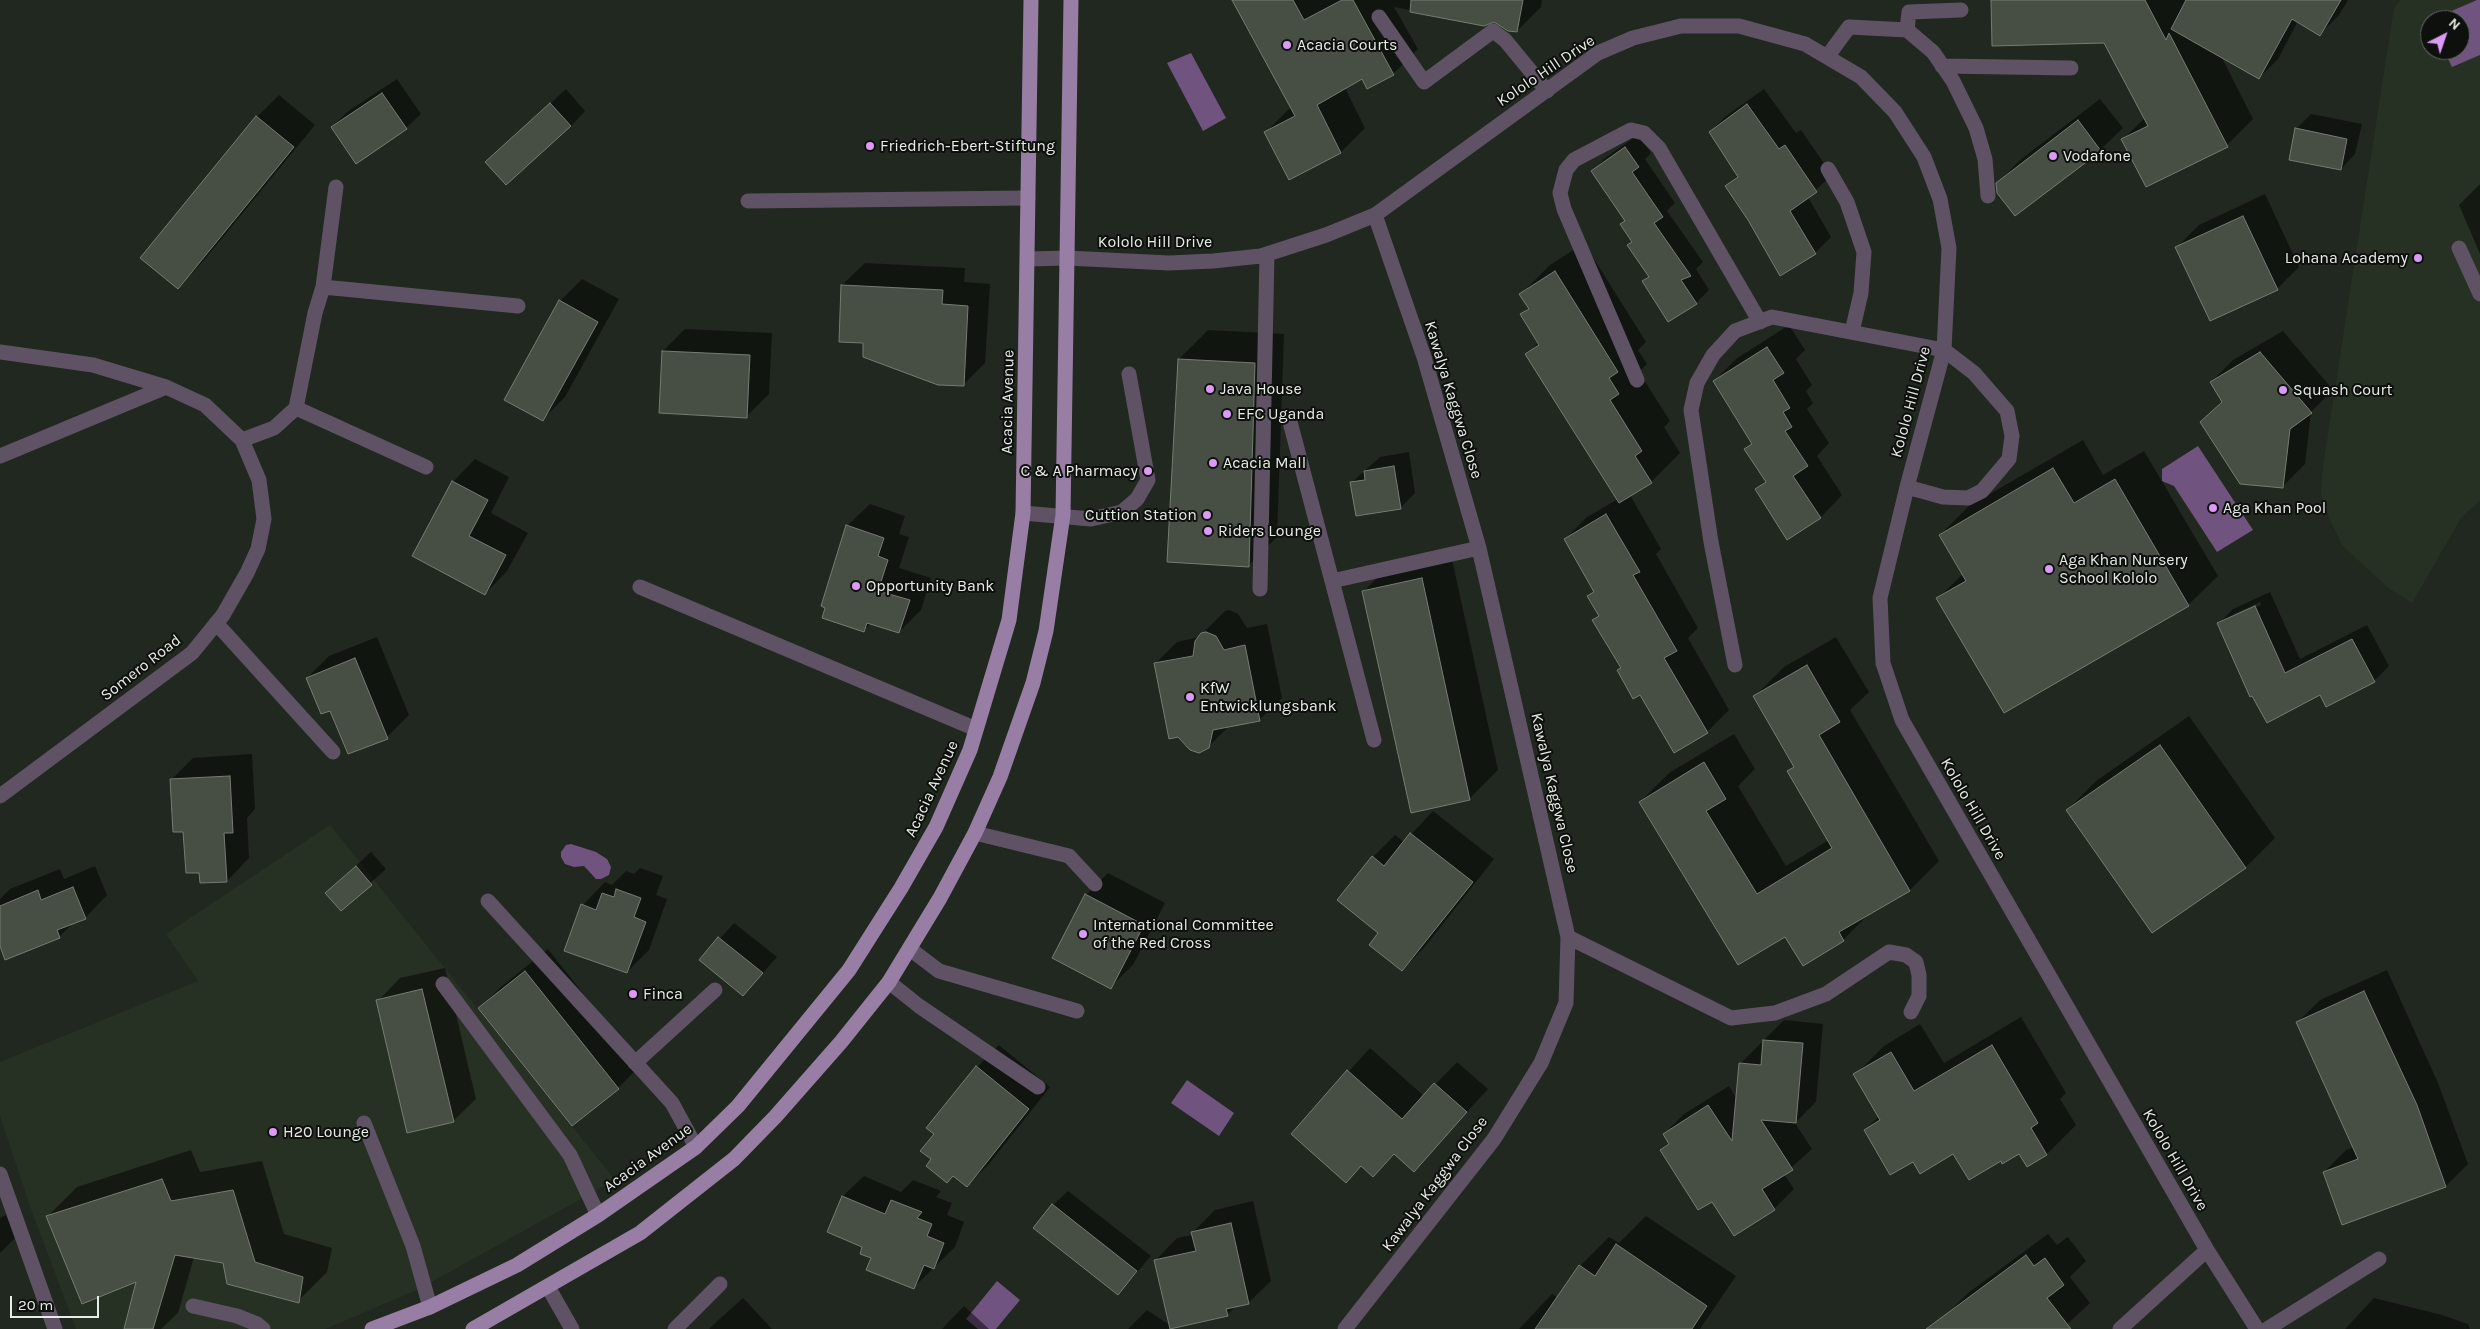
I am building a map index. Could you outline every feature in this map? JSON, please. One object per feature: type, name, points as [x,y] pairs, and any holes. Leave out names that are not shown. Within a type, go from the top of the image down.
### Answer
[{"type":"main road","name":"Acacia Avenue","points":[[372,1329],[430,1307],[517,1265],[598,1215],[696,1147],[738,1106],[849,970],[901,888],[936,827],[970,750],[1009,620],[1023,513],[1031,0]]},
{"type":"main road","points":[[473,1329],[640,1233],[734,1159],[775,1117],[841,1042],[889,982],[940,898],[975,833],[1000,777],[1033,683],[1046,631],[1063,515],[1071,0]]},
{"type":"street","points":[[1907,30],[1909,12],[1961,10]]},
{"type":"street","points":[[1379,17],[1424,82],[1493,31],[1505,40],[1547,91]]},
{"type":"street","name":"Kololo Hill Drive","points":[[1028,259],[1067,258],[1169,263],[1213,261],[1267,254],[1326,235],[1375,215],[1598,53],[1633,38],[1681,26],[1739,26],[1805,44],[1861,78],[1895,112],[1924,157],[1940,199],[1949,248],[1944,350],[1907,487],[1880,598],[1884,663],[1902,720],[2207,1250],[2257,1329]]},
{"type":"street","points":[[1827,57],[1850,27],[1907,30],[1933,52],[1953,81],[1976,128],[1985,160],[1988,196]]},
{"type":"street","points":[[1942,66],[2071,68]]},
{"type":"street","points":[[1637,380],[1564,209],[1560,193],[1566,170],[1574,160],[1631,130],[1644,133],[1659,148],[1760,322]]},
{"type":"street","points":[[1828,169],[1847,202],[1864,252],[1861,293],[1852,332]]},
{"type":"street","points":[[242,440],[274,428],[296,408],[315,313],[323,287],[336,187]]},
{"type":"street","points":[[748,200],[1028,198]]},
{"type":"street","name":"Kawalya Kaggwa Close","points":[[1345,1329],[1494,1139],[1541,1063],[1566,1003],[1568,937],[1479,548],[1424,357],[1375,215]]},
{"type":"street","points":[[2459,248],[2480,294]]},
{"type":"street","points":[[1260,589],[1267,254]]},
{"type":"street","points":[[323,287],[518,306]]},
{"type":"street","points":[[1735,665],[1711,542],[1691,410],[1697,383],[1713,356],[1735,331],[1772,317],[1944,350],[1974,374],[2007,410],[2012,436],[2009,459],[1982,491],[1968,498],[1943,497],[1907,487]]},
{"type":"street","name":"Somero Road","points":[[0,352],[93,365],[166,387],[205,406],[242,440],[259,480],[264,519],[258,549],[233,598],[192,653],[0,796]]},
{"type":"street","points":[[1023,513],[1063,515],[1091,519],[1122,512],[1137,499],[1148,480],[1129,374]]},
{"type":"street","points":[[0,456],[166,387]]},
{"type":"street","points":[[296,408],[426,467]]},
{"type":"street","points":[[1290,422],[1374,740]]},
{"type":"street","points":[[1332,582],[1479,548]]},
{"type":"street","points":[[640,587],[976,729]]},
{"type":"street","points":[[216,623],[332,752]]},
{"type":"street","points":[[975,833],[1069,856],[1095,884]]},
{"type":"street","points":[[488,901],[672,1103],[696,1147]]},
{"type":"street","points":[[1568,937],[1731,1018],[1775,1013],[1826,994],[1888,952],[1906,955],[1916,962],[1919,975],[1919,996],[1912,1012]]},
{"type":"street","points":[[910,949],[939,972],[1077,1011]]},
{"type":"street","points":[[889,982],[919,1006],[1038,1087]]},
{"type":"street","points":[[443,984],[570,1155],[598,1215]]},
{"type":"street","points":[[635,1063],[715,990]]},
{"type":"street","points":[[364,1123],[413,1246],[430,1307]]},
{"type":"street","points":[[0,1174],[55,1329]]},
{"type":"street","points":[[2120,1329],[2207,1250]]},
{"type":"street","points":[[2267,1329],[2379,1259]]},
{"type":"street","points":[[675,1329],[720,1284]]},
{"type":"street","points":[[548,1287],[572,1329]]},
{"type":"street","points":[[193,1306],[237,1316],[257,1324],[263,1329]]},
{"type":"shaded area","name":"Lohana Academy","points":[[2400,0],[2480,0],[2480,500],[2461,518],[2412,603],[2387,587],[2342,545],[2321,495],[2323,466],[2394,8]]},
{"type":"shaded area","points":[[2480,0],[2480,55],[2470,59],[2470,10],[2454,10]]},
{"type":"shaded area","points":[[1191,53],[1226,118],[1203,131],[1167,63]]},
{"type":"shaded area","points":[[2449,60],[2468,60],[2452,67]]},
{"type":"shaded area","name":"Aga Khan Pool","points":[[2198,446],[2253,530],[2217,552],[2174,486],[2162,481],[2162,469]]},
{"type":"shaded area","points":[[330,825],[615,1180],[417,1290],[325,1329],[76,1329],[31,1209],[0,1116],[0,1062],[198,981],[166,934]]},
{"type":"shaded area","points":[[571,844],[596,852],[607,859],[611,867],[609,875],[596,879],[584,866],[574,867],[565,864],[561,857],[561,852],[566,845]]},
{"type":"shaded area","points":[[1187,1080],[1234,1113],[1219,1136],[1171,1103]]},
{"type":"shaded area","points":[[997,1281],[1020,1300],[996,1329],[978,1329],[966,1319]]},
{"type":"building","name":"Acacia Courts","points":[[1232,0],[1293,0],[1304,20],[1342,0],[1353,0],[1394,75],[1367,89],[1362,79],[1317,105],[1341,153],[1289,180],[1264,132],[1295,116]]},
{"type":"building","points":[[1411,0],[1523,0],[1517,32],[1508,31],[1494,22],[1484,26],[1410,12]]},
{"type":"building","points":[[1991,0],[2145,0],[2166,40],[2169,33],[2228,147],[2146,187],[2121,139],[2148,126],[2104,43],[1992,46]]},
{"type":"building","points":[[2186,0],[2341,0],[2320,36],[2292,19],[2259,79],[2171,29]]},
{"type":"building","points":[[382,93],[407,129],[356,164],[331,127]]},
{"type":"building","points":[[550,103],[571,126],[506,185],[485,162]]},
{"type":"building","points":[[1747,104],[1779,149],[1785,145],[1817,192],[1790,211],[1816,254],[1780,276],[1748,220],[1725,186],[1738,177],[1709,132]]},
{"type":"building","points":[[256,116],[294,147],[178,289],[140,258]]},
{"type":"building","points":[[2078,120],[2101,151],[2015,216],[1997,193],[1996,183]]},
{"type":"building","points":[[2295,128],[2347,139],[2341,170],[2289,160]]},
{"type":"building","points":[[1625,147],[1639,167],[1632,172],[1663,217],[1654,223],[1691,276],[1681,280],[1697,304],[1668,322],[1642,281],[1649,277],[1627,245],[1632,242],[1620,224],[1625,221],[1591,171]]},
{"type":"building","points":[[2243,216],[2278,290],[2210,321],[2175,247]]},
{"type":"building","points":[[1555,271],[1618,372],[1609,378],[1619,394],[1610,400],[1642,451],[1635,456],[1652,483],[1619,503],[1525,354],[1539,345],[1520,314],[1529,309],[1519,294]]},
{"type":"building","points":[[841,285],[943,290],[942,304],[968,306],[964,386],[938,385],[863,357],[863,343],[839,342]]},
{"type":"building","points":[[559,300],[598,322],[543,421],[504,400]]},
{"type":"building","points":[[1767,347],[1784,373],[1773,380],[1790,408],[1783,412],[1792,427],[1785,431],[1808,466],[1793,476],[1821,518],[1787,540],[1755,489],[1766,482],[1744,449],[1752,444],[1713,381]]},
{"type":"building","points":[[662,351],[750,355],[747,418],[659,413]]},
{"type":"building","points":[[2260,352],[2312,413],[2290,429],[2283,488],[2240,484],[2200,422],[2222,402],[2210,382]]},
{"type":"building","name":"Acacia Mall","points":[[1178,359],[1255,363],[1249,567],[1167,562]]},
{"type":"building","points":[[1394,466],[1401,509],[1356,516],[1350,482],[1365,480],[1364,471]]},
{"type":"building","points":[[2053,468],[2074,503],[2115,479],[2189,606],[2004,713],[1936,598],[1966,581],[1939,535]]},
{"type":"building","points":[[452,481],[488,500],[469,536],[506,555],[485,595],[412,556]]},
{"type":"building","points":[[1606,514],[1640,572],[1633,575],[1677,651],[1664,658],[1708,733],[1674,753],[1640,695],[1633,699],[1617,670],[1621,668],[1592,620],[1599,616],[1587,596],[1594,592],[1564,539]]},
{"type":"building","points":[[846,525],[884,538],[878,556],[888,560],[878,591],[910,600],[899,633],[867,623],[864,632],[822,618],[825,608],[821,606]]},
{"type":"building","points":[[1422,578],[1470,800],[1411,813],[1362,591]]},
{"type":"building","points":[[2255,606],[2285,673],[2352,639],[2375,682],[2326,707],[2320,695],[2267,723],[2252,696],[2250,697],[2217,623]]},
{"type":"building","points":[[1206,632],[1216,636],[1224,650],[1245,645],[1260,721],[1213,730],[1209,748],[1199,753],[1190,750],[1178,737],[1169,739],[1154,663],[1193,656],[1195,641],[1201,633]]},
{"type":"building","points":[[355,658],[388,739],[348,754],[330,711],[321,714],[306,678]]},
{"type":"building","points":[[1807,665],[1840,722],[1819,735],[1910,891],[1839,932],[1844,941],[1803,966],[1785,937],[1738,965],[1639,802],[1704,762],[1726,799],[1706,811],[1757,894],[1832,848],[1787,771],[1794,767],[1753,696]]},
{"type":"building","points":[[2160,745],[2246,868],[2152,933],[2066,810]]},
{"type":"building","points":[[230,776],[233,833],[224,833],[227,882],[200,883],[199,873],[186,873],[183,832],[173,832],[170,779]]},
{"type":"building","points":[[1410,833],[1473,882],[1402,971],[1369,945],[1378,933],[1337,900],[1372,856],[1384,866]]},
{"type":"building","points":[[356,866],[372,885],[341,911],[325,893]]},
{"type":"building","points":[[73,887],[86,919],[57,930],[60,938],[5,960],[0,946],[0,906],[38,890],[41,900]]},
{"type":"building","points":[[616,889],[641,898],[634,917],[646,922],[627,973],[564,951],[581,904],[596,910],[602,893],[614,897]]},
{"type":"building","points":[[1085,894],[1144,925],[1111,989],[1052,958]]},
{"type":"building","points":[[718,937],[763,973],[743,996],[699,960]]},
{"type":"building","points":[[525,971],[619,1089],[572,1126],[478,1008]]},
{"type":"building","points":[[422,989],[454,1122],[407,1133],[376,1000]]},
{"type":"building","points":[[2364,991],[2417,1105],[2446,1187],[2342,1225],[2323,1172],[2358,1159],[2296,1022]]},
{"type":"building","points":[[1763,1040],[1803,1043],[1796,1123],[1761,1120],[1793,1170],[1762,1189],[1775,1210],[1734,1236],[1712,1202],[1698,1210],[1660,1150],[1669,1144],[1663,1134],[1708,1105],[1732,1141],[1739,1063],[1761,1065]]},
{"type":"building","points":[[1992,1045],[2038,1123],[2031,1128],[2047,1155],[2027,1167],[2019,1154],[2002,1164],[2001,1161],[1969,1180],[1953,1154],[1920,1174],[1913,1162],[1890,1175],[1864,1130],[1880,1120],[1853,1074],[1891,1052],[1914,1091]]},
{"type":"building","points":[[976,1066],[1029,1109],[967,1187],[953,1176],[947,1183],[926,1166],[931,1159],[920,1151],[934,1134],[926,1128]]},
{"type":"building","points":[[1347,1070],[1402,1119],[1434,1083],[1467,1112],[1414,1172],[1394,1154],[1373,1177],[1361,1166],[1346,1183],[1291,1134]]},
{"type":"building","points":[[162,1179],[171,1201],[233,1190],[255,1262],[303,1277],[299,1303],[227,1284],[223,1263],[175,1255],[153,1329],[124,1329],[136,1282],[82,1304],[46,1216]]},
{"type":"building","points":[[842,1196],[885,1214],[891,1200],[922,1212],[917,1218],[932,1224],[927,1236],[944,1243],[934,1269],[924,1265],[914,1289],[866,1270],[871,1258],[860,1254],[862,1247],[827,1232]]},
{"type":"building","points":[[1052,1204],[1137,1271],[1118,1295],[1033,1228]]},
{"type":"building","points":[[1231,1223],[1249,1304],[1226,1309],[1228,1316],[1170,1329],[1154,1260],[1196,1251],[1191,1232]]},
{"type":"building","points":[[1616,1244],[1707,1306],[1692,1329],[1535,1329],[1579,1265],[1595,1276]]},
{"type":"building","points":[[2026,1255],[2034,1266],[2045,1258],[2064,1285],[2047,1298],[2071,1329],[1926,1329]]},
{"type":"place","name":"Acacia Courts","points":[[1287,45]]},
{"type":"place","name":"Friedrich-Ebert-Stiftung","points":[[870,146]]},
{"type":"place","name":"Vodafone","points":[[2053,156]]},
{"type":"place","name":"Lohana Academy","points":[[2418,258]]},
{"type":"place","name":"Java House","points":[[1210,389]]},
{"type":"place","name":"Squash Court","points":[[2283,390]]},
{"type":"place","name":"EFC Uganda","points":[[1227,414]]},
{"type":"place","name":"Acacia Mall","points":[[1213,463]]},
{"type":"place","name":"C & A Pharmacy","points":[[1148,471]]},
{"type":"place","name":"Aga Khan Pool","points":[[2213,508]]},
{"type":"place","name":"Cuttion Station","points":[[1207,515]]},
{"type":"place","name":"Riders Lounge","points":[[1208,531]]},
{"type":"place","name":"Aga Khan Nursery School Kololo","points":[[2049,569]]},
{"type":"place","name":"Opportunity Bank","points":[[856,586]]},
{"type":"place","name":"KfW Entwicklungsbank","points":[[1190,697]]},
{"type":"place","name":"International Committee of the Red Cross","points":[[1083,934]]},
{"type":"place","name":"Finca","points":[[633,994]]},
{"type":"place","name":"H20 Lounge","points":[[273,1132]]}]
